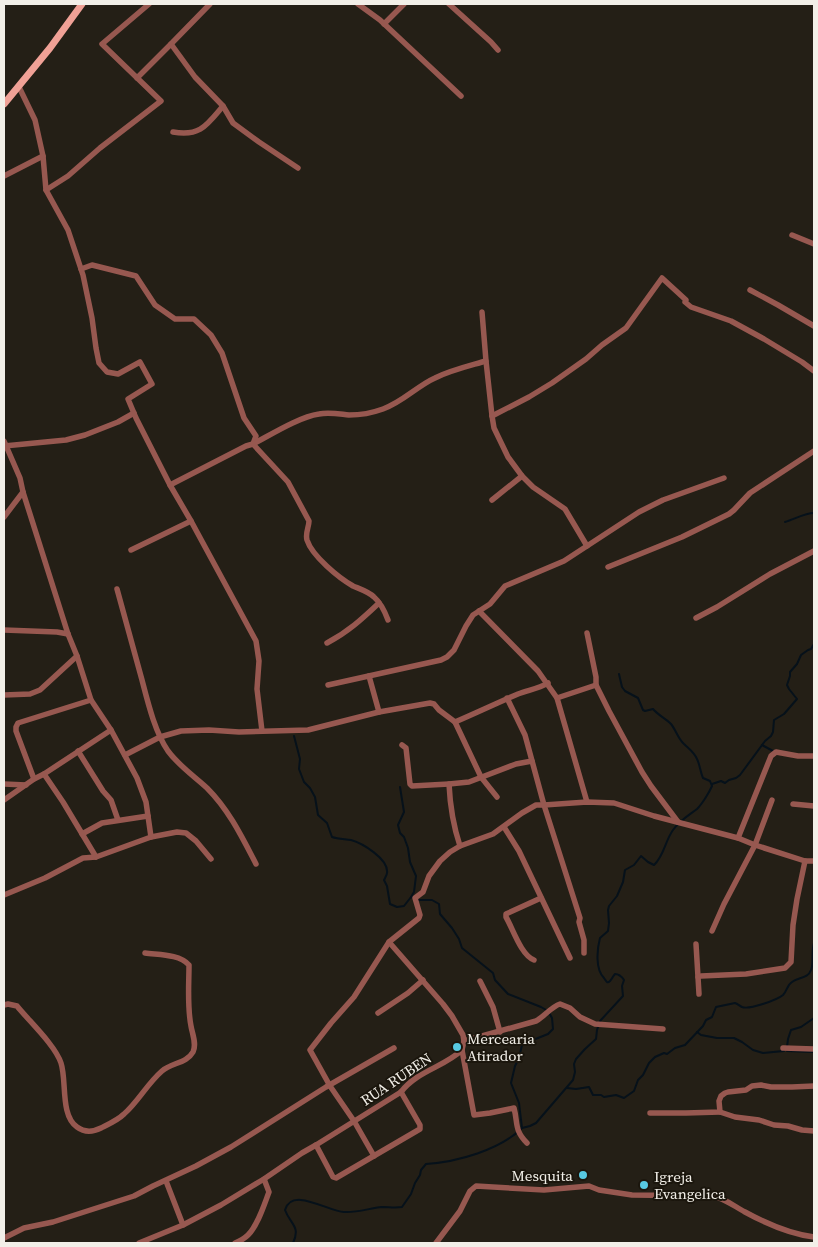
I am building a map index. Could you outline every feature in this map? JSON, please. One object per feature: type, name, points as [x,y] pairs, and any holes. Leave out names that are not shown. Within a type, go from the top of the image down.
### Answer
[{"type":"main road","points":[[4,104],[50,48],[82,4]]},
{"type":"street","points":[[46,190],[68,176],[100,148],[161,101],[102,44],[149,4]]},
{"type":"street","points":[[137,78],[210,4]]},
{"type":"street","points":[[358,4],[384,24],[461,96]]},
{"type":"street","points":[[384,24],[404,4]]},
{"type":"street","points":[[449,4],[498,50]]},
{"type":"street","points":[[171,44],[195,77],[223,106],[233,123],[298,168]]},
{"type":"street","points":[[18,87],[35,120],[43,156],[46,190],[68,230],[80,269],[92,318],[99,363],[107,372],[118,374],[140,362],[152,384],[128,399],[170,485],[192,521],[256,641],[259,662],[258,689],[262,731]]},
{"type":"street","points":[[173,132],[184,134],[200,130],[223,106]]},
{"type":"street","points":[[4,176],[43,156]]},
{"type":"street","points":[[792,235],[814,244]]},
{"type":"street","points":[[80,269],[92,265],[136,276],[155,305],[175,319],[194,319],[211,335],[222,353],[244,418],[256,436],[253,444]]},
{"type":"street","points":[[492,416],[552,383],[626,328],[662,278],[692,307],[731,321],[764,339],[814,371]]},
{"type":"street","points":[[750,290],[814,326]]},
{"type":"street","points":[[482,312],[494,428],[508,457],[522,476],[533,487],[566,509],[587,546]]},
{"type":"street","points":[[170,485],[307,416],[320,413],[367,414],[398,402],[434,378],[486,361]]},
{"type":"street","points":[[134,413],[85,436],[66,440],[5,445],[20,478],[68,634],[91,700],[111,730],[138,778],[146,802],[151,838]]},
{"type":"street","points":[[253,444],[282,475],[292,490],[308,521],[309,526],[306,535],[316,554],[344,581],[373,596],[388,620]]},
{"type":"street","points":[[608,567],[682,538],[729,514],[750,493],[814,451]]},
{"type":"street","points":[[492,500],[522,476]]},
{"type":"street","points":[[328,685],[436,662],[447,657],[454,650],[474,615],[490,604],[505,586],[564,561],[639,512],[663,500],[724,478]]},
{"type":"street","points":[[4,517],[23,492]]},
{"type":"street","points":[[131,550],[192,521]]},
{"type":"street","points":[[696,618],[717,608],[770,574],[814,551]]},
{"type":"street","points":[[117,589],[149,705],[160,737],[168,752],[227,810],[256,864]]},
{"type":"street","points":[[327,643],[354,627],[379,603]]},
{"type":"street","points":[[479,611],[538,671],[557,698],[587,802]]},
{"type":"street","points":[[4,630],[68,634]]},
{"type":"street","points":[[587,633],[596,685],[608,711],[642,772],[678,822]]},
{"type":"street","points":[[4,695],[30,694],[40,690],[77,656]]},
{"type":"street","points":[[369,676],[378,712]]},
{"type":"street","points":[[455,722],[526,690],[532,690],[548,683]]},
{"type":"street","points":[[557,698],[596,685]]},
{"type":"street","points":[[507,698],[525,736],[578,914],[584,940],[584,953]]},
{"type":"street","points":[[34,778],[16,731],[18,723],[91,700]]},
{"type":"street","points":[[125,755],[160,737],[181,731],[308,730],[378,712],[430,703],[434,704],[455,722],[481,777],[496,797]]},
{"type":"street","points":[[4,800],[34,778],[44,774],[111,730]]},
{"type":"street","points":[[402,745],[406,748],[410,784],[412,786],[469,782],[516,764],[532,761]]},
{"type":"street","points":[[78,751],[103,791],[111,800],[118,820]]},
{"type":"street","points":[[738,838],[771,756],[776,752],[798,756],[814,756]]},
{"type":"street","points":[[44,774],[96,857]]},
{"type":"street","points":[[4,784],[26,785]]},
{"type":"street","points":[[449,784],[452,817],[460,846]]},
{"type":"street","points":[[712,931],[755,845],[772,800]]},
{"type":"street","points":[[374,1156],[310,1050],[354,997],[389,942],[419,918],[420,914],[415,898],[423,892],[429,876],[440,861],[450,852],[460,846],[493,834],[536,805],[587,802],[614,803],[654,816],[738,838],[805,860],[814,861]]},
{"type":"street","points":[[793,804],[814,806]]},
{"type":"street","points":[[82,834],[102,823],[148,816]]},
{"type":"street","points":[[504,826],[519,851],[570,958]]},
{"type":"street","points":[[4,895],[45,878],[83,858],[96,857],[151,838],[177,832],[186,833],[196,841],[211,859]]},
{"type":"street","points":[[698,978],[746,974],[785,968],[789,965],[791,962],[793,925],[805,860]]},
{"type":"street","points":[[534,960],[529,958],[524,952],[506,914],[541,898]]},
{"type":"street","points":[[389,942],[443,1004],[459,1028],[464,1041],[462,1050],[474,1115],[514,1108],[518,1132],[527,1143]]},
{"type":"street","points":[[696,944],[699,994]]},
{"type":"street","points":[[4,1005],[17,1006],[56,1052],[64,1076],[66,1105],[70,1118],[75,1126],[84,1132],[95,1130],[125,1114],[158,1074],[164,1069],[188,1058],[195,1044],[190,1020],[188,965],[184,960],[170,956],[145,953]]},
{"type":"street","points":[[378,1013],[408,993],[423,980]]},
{"type":"street","points":[[480,981],[492,1007],[500,1032]]},
{"type":"street","points":[[464,1041],[536,1021],[553,1006],[560,1004],[595,1024],[663,1029]]},
{"type":"street","name":"RUA RUBEN","points":[[4,1238],[24,1228],[53,1222],[110,1205],[166,1181],[231,1147],[394,1048]]},
{"type":"street","points":[[782,1048],[814,1050]]},
{"type":"street","name":"RUA RUBEN","points":[[139,1243],[183,1225],[221,1205],[401,1092],[424,1072],[452,1058],[462,1050]]},
{"type":"street","points":[[720,1112],[719,1102],[721,1096],[728,1092],[746,1090],[752,1086],[761,1085],[771,1087],[814,1086]]},
{"type":"street","points":[[316,1145],[333,1177],[336,1178],[420,1129],[420,1125],[401,1092]]},
{"type":"street","points":[[650,1113],[720,1112],[774,1125],[814,1131]]},
{"type":"street","points":[[235,1243],[252,1232],[269,1192],[264,1179]]},
{"type":"street","points":[[166,1181],[183,1225]]},
{"type":"street","points":[[436,1243],[460,1211],[470,1191],[476,1186],[544,1190],[588,1186],[632,1196],[714,1196],[723,1198],[740,1209],[783,1230],[814,1237]]},
{"type":"street","points":[[436,1243],[444,1243]]},
{"type":"waterway","points":[[785,522],[814,513]]},
{"type":"waterway","points":[[712,784],[721,781],[725,783],[740,775],[765,741],[771,736],[774,720],[784,714],[797,699],[787,685],[790,672],[797,664],[801,655],[811,649],[814,644]]},
{"type":"waterway","points":[[522,1128],[536,1123],[573,1080],[576,1059],[596,1039],[600,1021],[623,996],[622,986],[624,980],[615,974],[607,982],[599,970],[598,953],[600,938],[608,931],[609,906],[617,896],[623,882],[625,870],[634,865],[641,856],[654,865],[673,830],[699,807],[712,786],[710,781],[703,778],[696,757],[680,740],[671,724],[653,709],[643,710],[638,698],[625,691],[622,687],[619,674]]},
{"type":"waterway","points":[[294,736],[300,759],[299,769],[304,782],[315,797],[318,815],[327,823],[332,837],[356,842],[374,852],[384,862],[387,874],[384,880],[390,904],[397,907],[404,906],[411,897]]},
{"type":"waterway","points":[[762,745],[773,751]]},
{"type":"waterway","points":[[293,1243],[296,1233],[294,1225],[285,1210],[289,1203],[295,1200],[312,1202],[344,1212],[382,1207],[402,1207],[411,1194],[421,1170],[426,1164],[451,1161],[477,1154],[513,1136],[522,1128],[519,1103],[511,1083],[522,1045],[548,1034],[553,1029],[552,1018],[548,1011],[508,994],[495,980],[493,973],[462,948],[452,928],[440,914],[439,904],[432,900],[419,900],[411,897],[414,892],[416,876],[410,862],[408,848],[398,825],[404,812],[400,787]]},
{"type":"waterway","points":[[567,1088],[589,1087],[593,1095],[604,1097],[616,1095],[624,1098],[634,1091],[638,1080],[655,1057],[664,1053],[667,1054],[675,1048],[685,1045],[703,1026],[706,1020],[712,1017],[716,1007],[735,1003],[746,1008],[769,1002],[783,995],[794,980],[808,975],[812,967],[814,943]]},
{"type":"waterway","points":[[787,1047],[791,1030],[801,1027],[814,1018]]},
{"type":"waterway","points":[[697,1032],[701,1035],[717,1038],[734,1038],[753,1050],[763,1053],[784,1051]]},
{"type":"waterway","points":[[787,1051],[814,1052]]},
{"type":"place","name":"Mercearia Atirador","points":[[457,1047]]},
{"type":"place","name":"Mesquita","points":[[583,1175]]},
{"type":"place","name":"Igreja Evangelica","points":[[644,1185]]}]
